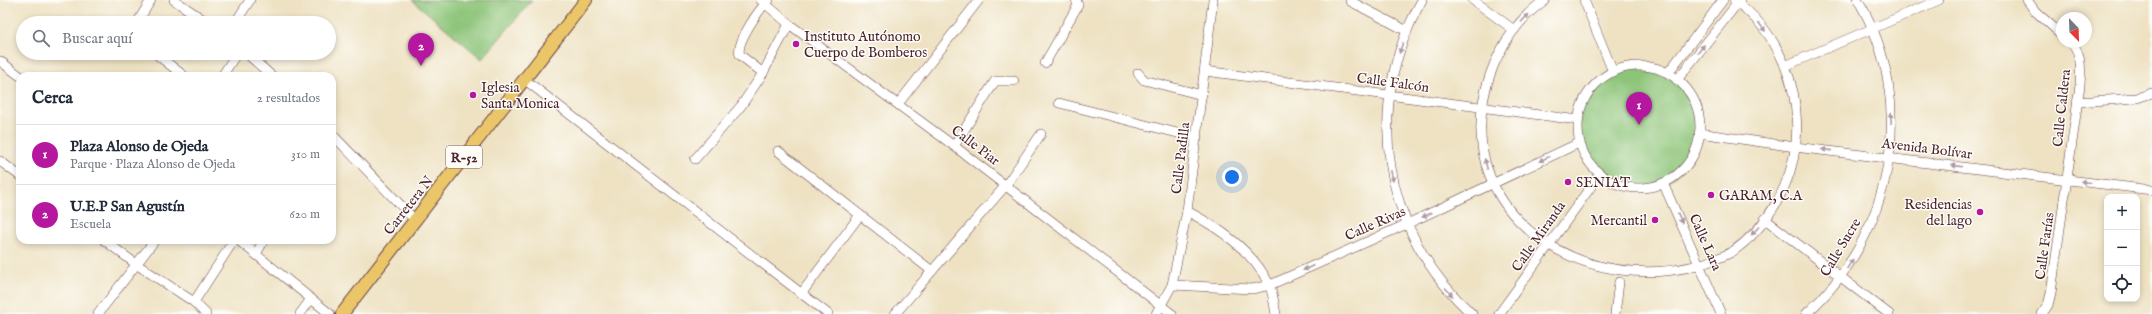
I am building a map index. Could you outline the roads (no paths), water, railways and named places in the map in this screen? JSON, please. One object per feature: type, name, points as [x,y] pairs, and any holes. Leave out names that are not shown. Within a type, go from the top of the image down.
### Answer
[{"type":"main road","name":"Carretera N","points":[[342,314],[586,0]]},
{"type":"street","points":[[141,16],[151,0]]},
{"type":"street","points":[[174,0],[198,16]]},
{"type":"street","points":[[240,16],[250,0]]},
{"type":"street","points":[[898,104],[979,0]]},
{"type":"street","points":[[1045,63],[1078,5],[1076,0]]},
{"type":"street","name":"Calle Padilla","points":[[1158,310],[1172,285],[1187,211],[1205,71],[1212,0]]},
{"type":"street","points":[[1422,0],[1407,31],[1396,63],[1390,95],[1389,152],[1395,189],[1407,224],[1422,254],[1434,273],[1472,314]]},
{"type":"street","points":[[1473,0],[1514,30]]},
{"type":"street","points":[[1545,0],[1514,30],[1493,66],[1482,107],[1482,146],[1492,184],[1502,205],[1518,228],[1547,253]]},
{"type":"street","points":[[1584,0],[1613,72]]},
{"type":"street","points":[[1668,73],[1723,0]]},
{"type":"street","name":"Calle Sucre","points":[[1806,314],[1840,277],[1860,248],[1874,219],[1890,157],[1892,120],[1888,83],[1872,29],[1858,0]]},
{"type":"street","points":[[1785,66],[1939,0]]},
{"type":"street","points":[[2027,0],[2035,11],[2056,30]]},
{"type":"street","points":[[763,73],[738,51],[746,31],[765,1]]},
{"type":"street","name":"Calle Piar","points":[[765,1],[789,24],[1006,185],[1158,310],[1172,314]]},
{"type":"street","points":[[1350,1],[1407,31]]},
{"type":"street","points":[[1676,278],[1702,270],[1737,249],[1766,219],[1785,186],[1795,147],[1796,106],[1785,66],[1765,31],[1737,1],[1677,80]]},
{"type":"street","points":[[695,159],[742,106],[763,73],[789,24]]},
{"type":"street","name":"Calle Caldera","points":[[2066,180],[2081,72],[2078,51],[2076,48]]},
{"type":"street","points":[[164,60],[179,72]]},
{"type":"street","points":[[225,72],[232,60]]},
{"type":"street","points":[[254,60],[267,72]]},
{"type":"street","points":[[0,61],[16,73]]},
{"type":"street","points":[[1641,66],[1668,73],[1685,87],[1695,104],[1700,123],[1700,133],[1697,143],[1688,163],[1672,178],[1663,183],[1650,187],[1628,187],[1611,181],[1600,174],[1587,160],[1579,142],[1578,120],[1582,105],[1589,91],[1604,77],[1624,68],[1641,66]]},
{"type":"street","name":"Calle Falcón","points":[[1205,71],[1578,120]]},
{"type":"street","points":[[1138,73],[1144,80],[1202,96]]},
{"type":"street","points":[[524,79],[828,314]]},
{"type":"street","points":[[954,146],[996,80],[1014,81]]},
{"type":"street","points":[[2077,102],[2137,98],[2152,93]]},
{"type":"street","points":[[1059,103],[1197,138]]},
{"type":"street","name":"Avenida Bolívar","points":[[1700,133],[1795,147],[1890,157],[2152,190]]},
{"type":"street","points":[[895,314],[1006,185],[1041,134]]},
{"type":"street","points":[[336,138],[415,220]]},
{"type":"street","name":"Calle Rivas","points":[[1172,285],[1252,289],[1270,285],[1407,224],[1579,142]]},
{"type":"street","points":[[778,151],[932,271]]},
{"type":"street","points":[[0,161],[16,173]]},
{"type":"street","name":"Calle Miranda","points":[[1499,314],[1547,253],[1600,174]]},
{"type":"street","name":"Calle Farías","points":[[2042,314],[2048,305],[2051,293],[2066,180]]},
{"type":"street","name":"Calle Lara","points":[[1663,183],[1721,314]]},
{"type":"street","points":[[1187,211],[1224,233],[1239,246],[1254,263],[1270,285],[1276,314]]},
{"type":"street","points":[[801,294],[860,215]]},
{"type":"street","points":[[1766,219],[1889,314]]},
{"type":"street","points":[[109,244],[136,264],[194,302],[206,314]]},
{"type":"street","points":[[98,314],[152,244]]},
{"type":"street","points":[[194,302],[231,244]]},
{"type":"street","points":[[243,244],[330,314]]},
{"type":"street","points":[[256,254],[262,244]]},
{"type":"street","points":[[1608,280],[1623,282],[1615,314]]},
{"type":"street","points":[[300,314],[311,299]]},
{"type":"place","name":"Instituto Autónomo Cuerpo de Bomberos","points":[[796,44]]},
{"type":"place","name":"U.E.P San Agustín","points":[[421,66]]},
{"type":"place","name":"Iglesia Santa Monica","points":[[473,95]]},
{"type":"place","name":"Plaza Alonso de Ojeda","points":[[1639,125]]},
{"type":"place","name":"SENIAT","points":[[1568,182]]},
{"type":"place","name":"GARAM, C.A","points":[[1711,195]]},
{"type":"place","name":"Residencias del lago","points":[[1980,212]]},
{"type":"place","name":"Mercantil","points":[[1655,220]]}]
